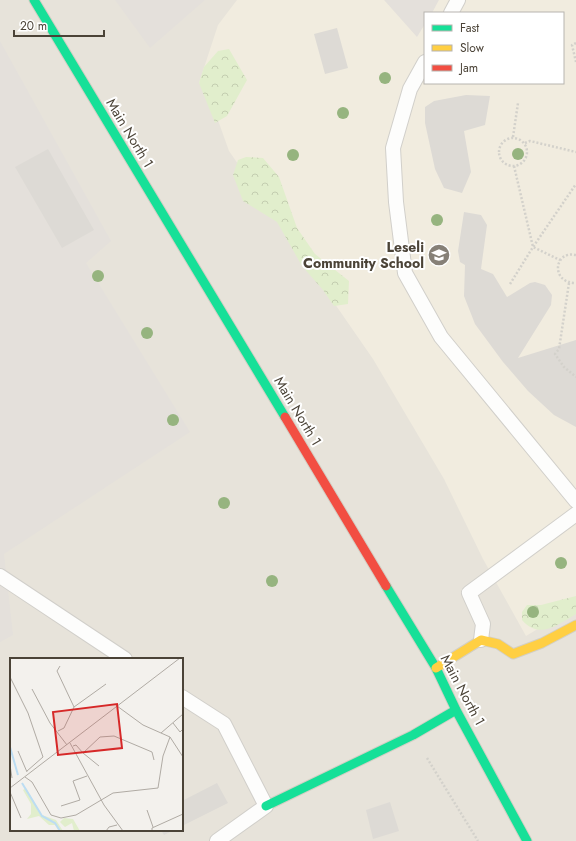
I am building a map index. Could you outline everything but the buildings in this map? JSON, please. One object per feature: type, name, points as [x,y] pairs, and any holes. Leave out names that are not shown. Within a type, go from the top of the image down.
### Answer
[{"type":"main road","name":"Main North 1","points":[[34,0],[436,668],[456,710],[527,841]]},
{"type":"main road","points":[[436,668],[482,640],[498,644],[513,654],[542,644],[576,625]]},
{"type":"main road","points":[[266,806],[413,735],[456,710]]},
{"type":"lane","points":[[452,12],[458,0]]},
{"type":"lane","points":[[424,64],[410,89],[393,148],[396,202],[405,273],[442,337],[576,501]]},
{"type":"lane","points":[[482,640],[483,624],[468,593],[576,514]]},
{"type":"lane","points":[[0,576],[123,658]]},
{"type":"lane","points":[[183,698],[224,724],[266,806],[217,841]]},
{"type":"path","points":[[576,43],[572,45],[576,62]]},
{"type":"path","points":[[513,137],[518,103]]},
{"type":"path","points":[[513,137],[520,139],[525,143],[528,150],[527,157],[523,163],[510,167],[500,158],[499,151],[501,144],[506,139],[513,137]]},
{"type":"path","points":[[525,143],[530,141],[576,152]]},
{"type":"path","points":[[514,166],[533,247]]},
{"type":"path","points":[[510,284],[576,184]]},
{"type":"path","points":[[533,247],[560,260]]},
{"type":"path","points":[[576,255],[565,256],[560,260],[557,267],[563,280],[569,283],[576,283]]},
{"type":"path","points":[[569,283],[559,349],[555,354],[564,367],[576,377]]},
{"type":"path","points":[[413,735],[478,841]]},
{"type":"shaded area","points":[[0,0],[576,0],[576,841],[0,841]]},
{"type":"shaded area","points":[[115,0],[205,0],[150,48]]},
{"type":"shaded area","name":"Leseli Community School","points":[[237,0],[384,0],[417,37],[424,26],[424,84],[564,84],[564,12],[433,12],[439,0],[576,0],[576,606],[526,636],[483,559],[444,479],[373,359],[229,151],[209,95],[199,83],[218,25]]},
{"type":"shaded area","points":[[384,0],[439,0],[433,12],[424,12],[424,26],[417,38]]},
{"type":"shaded area","points":[[0,41],[111,241],[86,263],[190,432],[4,554],[13,635],[0,642]]},
{"type":"green space","points":[[229,49],[247,80],[227,116],[215,123],[199,83],[204,67],[218,51]]},
{"type":"green space","points":[[246,157],[263,158],[279,177],[297,228],[315,254],[349,281],[348,304],[334,306],[323,290],[302,266],[277,222],[243,201],[233,175],[238,160]]},
{"type":"green space","points":[[576,596],[576,614],[549,629],[535,629],[528,626],[522,620],[522,612],[527,605],[541,605]]},
{"type":"traffic: fast","points":[[34,0],[285,417]]},
{"type":"traffic: fast","points":[[386,586],[436,668],[456,710],[527,841]]},
{"type":"traffic: fast","points":[[266,806],[413,735],[456,710]]},
{"type":"traffic: slow","points":[[436,668],[481,640],[498,644],[513,654],[542,643],[576,625]]},
{"type":"traffic: jam","points":[[285,417],[386,586]]},
{"type":"place","name":"Leseli Community School","points":[[439,255]]}]
